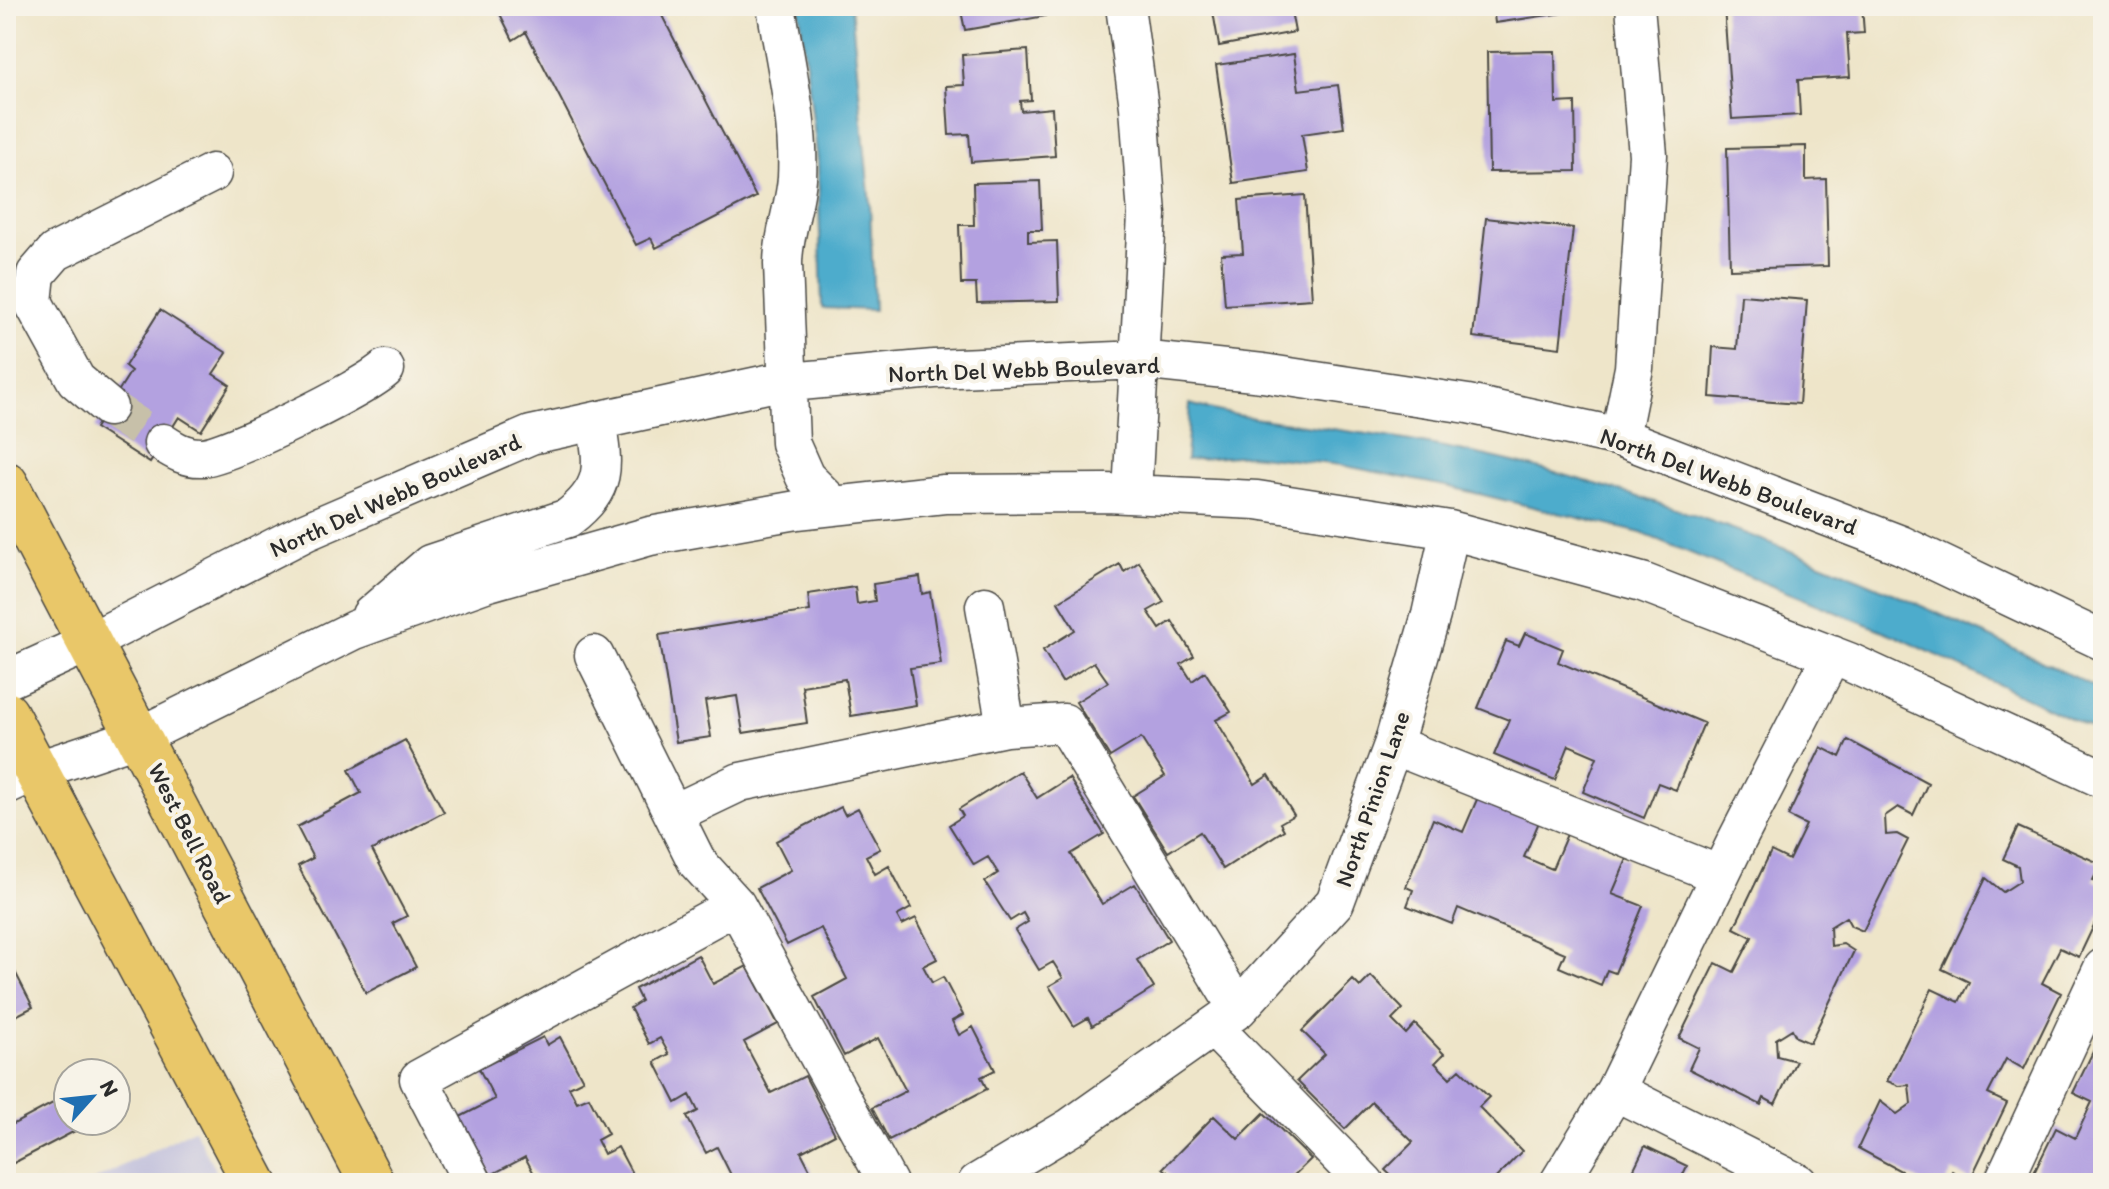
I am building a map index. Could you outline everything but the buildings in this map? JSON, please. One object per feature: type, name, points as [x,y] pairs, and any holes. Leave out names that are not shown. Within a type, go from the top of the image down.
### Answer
[{"type":"main road","name":"West Bell Road","points":[[6,484],[372,1183]]},
{"type":"main road","points":[[6,714],[22,778],[255,1183]]},
{"type":"street","points":[[776,6],[797,155],[797,181],[783,236],[790,443],[795,461],[805,477],[834,506]]},
{"type":"street","points":[[1125,6],[1139,107],[1147,215],[1132,494]]},
{"type":"street","points":[[1620,437],[1634,368],[1648,155],[1635,6]]},
{"type":"street","points":[[108,407],[76,380],[33,302],[36,274],[55,252],[212,173]]},
{"type":"street","name":"North Del Webb Boulevard","points":[[6,680],[88,643],[305,532],[531,435],[787,382],[934,369],[1140,360],[1263,373],[1468,404],[1620,437],[1901,545],[2103,641]]},
{"type":"street","points":[[163,443],[189,456],[219,453],[358,389],[385,369]]},
{"type":"street","points":[[354,630],[430,564],[568,518],[587,503],[600,482],[602,453],[596,421]]},
{"type":"street","points":[[22,778],[140,736],[354,630],[485,583],[650,536],[722,521],[944,494],[1132,494],[1257,500],[1450,530],[1642,582],[1832,655],[2103,779]]},
{"type":"street","name":"North Pinion Lane","points":[[977,1183],[1071,1127],[1226,1018],[1335,902],[1393,745],[1431,615],[1450,530]]},
{"type":"street","points":[[985,606],[1006,727]]},
{"type":"street","points":[[594,655],[697,862],[736,905],[888,1183]]},
{"type":"street","points":[[1559,1183],[1615,1091],[1832,655]]},
{"type":"street","points":[[673,814],[740,782],[1006,727],[1064,723],[1226,1018],[1365,1183]]},
{"type":"street","points":[[1393,745],[1720,875]]},
{"type":"street","points":[[473,1183],[419,1079],[736,905]]},
{"type":"street","points":[[2003,1183],[2103,968]]},
{"type":"street","points":[[1615,1091],[1798,1183]]},
{"type":"shaded area","points":[[194,1129],[222,1183],[89,1183]]},
{"type":"water","points":[[799,6],[851,6],[870,205],[874,310],[822,308],[818,162]]},
{"type":"water","points":[[1190,404],[1246,417],[1466,452],[1614,489],[1686,512],[1897,595],[2103,691],[2103,734],[1898,637],[1641,533],[1450,487],[1341,465],[1249,455],[1186,460]]},
{"type":"tunnel","points":[[108,407],[163,443]]}]
